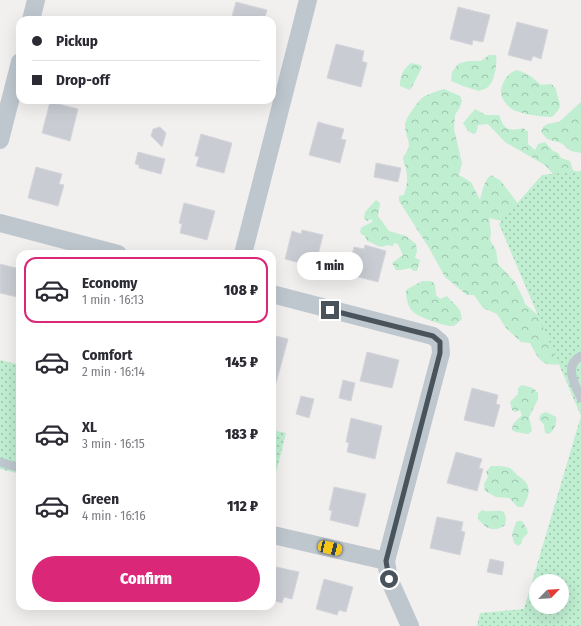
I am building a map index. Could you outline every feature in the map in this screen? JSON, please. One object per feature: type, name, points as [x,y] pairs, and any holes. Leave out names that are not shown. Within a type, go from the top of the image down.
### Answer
[{"type":"street","points":[[32,16],[36,0]]},
{"type":"street","points":[[243,250],[308,0]]},
{"type":"street","points":[[0,140],[16,78]]},
{"type":"street","points":[[0,224],[102,250]]},
{"type":"street","points":[[276,295],[433,336],[440,342],[440,353],[386,561],[389,579],[410,626]]},
{"type":"street","points":[[276,535],[386,561]]},
{"type":"lane","points":[[581,356],[576,359],[570,371],[581,398]]},
{"type":"lane","points":[[0,462],[16,467]]},
{"type":"green space","points":[[489,55],[496,55],[496,62],[494,77],[487,88],[479,91],[451,81],[452,72],[458,64],[468,61],[481,61]]},
{"type":"green space","points":[[411,63],[422,67],[410,90],[400,86],[402,73]]},
{"type":"green space","points":[[517,70],[530,76],[541,85],[551,84],[555,87],[560,107],[552,117],[537,116],[515,111],[505,103],[501,94],[503,83],[511,73]]},
{"type":"green space","points":[[444,89],[460,96],[462,101],[455,115],[454,129],[462,163],[459,175],[471,182],[480,200],[485,183],[491,175],[501,181],[519,205],[509,223],[489,218],[491,233],[490,240],[496,250],[498,264],[515,282],[525,304],[548,324],[570,363],[555,365],[541,361],[530,343],[521,342],[506,328],[497,314],[483,308],[474,295],[467,295],[445,277],[429,248],[399,201],[399,196],[404,195],[407,182],[407,172],[403,157],[407,152],[409,144],[405,130],[407,119],[421,99],[429,94]]},
{"type":"green space","points":[[581,102],[581,153],[571,151],[561,143],[547,139],[541,132],[543,127],[547,124],[559,122]]},
{"type":"green space","points":[[475,109],[486,115],[499,115],[503,124],[507,128],[513,130],[523,128],[528,132],[528,144],[535,150],[538,144],[545,142],[553,151],[558,153],[561,158],[570,161],[573,170],[578,173],[554,182],[552,173],[545,165],[505,142],[488,124],[478,125],[476,133],[473,134],[468,131],[463,123]]},
{"type":"green space","points":[[581,171],[581,416],[499,224],[542,175]]},
{"type":"green space","points":[[376,200],[380,203],[378,216],[389,231],[406,236],[416,244],[417,251],[415,258],[420,260],[417,271],[410,268],[396,270],[392,263],[403,255],[398,244],[394,243],[393,246],[387,245],[382,247],[367,241],[365,236],[361,234],[360,231],[362,227],[372,222],[372,219],[367,221],[364,218],[365,212]]},
{"type":"green space","points":[[422,281],[431,281],[435,284],[436,295],[440,299],[447,296],[460,310],[462,319],[454,326],[443,325],[426,319],[416,314],[410,307],[406,297],[406,290]]},
{"type":"green space","points":[[0,360],[16,364],[16,473],[0,469]]},
{"type":"green space","points":[[522,385],[533,388],[538,393],[538,399],[529,417],[532,431],[528,434],[512,430],[513,424],[522,415],[520,410],[515,412],[512,410],[510,402],[518,394],[518,388]]},
{"type":"green space","points":[[546,412],[556,417],[555,427],[549,434],[545,433],[544,425],[539,419],[541,414]]},
{"type":"green space","points":[[581,416],[581,626],[477,626],[480,613],[524,609],[529,592],[529,614],[569,614],[569,574],[534,574]]},
{"type":"green space","points":[[276,431],[286,433],[276,472]]},
{"type":"green space","points":[[491,466],[503,466],[510,468],[528,485],[529,493],[523,507],[518,507],[509,498],[496,497],[485,491],[484,484],[488,477],[486,472]]},
{"type":"green space","points":[[482,510],[504,512],[506,518],[505,525],[497,529],[490,529],[478,519],[478,514]]},
{"type":"green space","points":[[522,521],[528,533],[518,546],[514,543],[512,534],[516,522]]},
{"type":"building","points":[[236,2],[267,10],[265,16],[232,16]]},
{"type":"building","points":[[458,7],[490,15],[483,42],[473,40],[472,45],[450,39]]},
{"type":"building","points":[[517,22],[548,30],[541,59],[533,56],[531,61],[508,55]]},
{"type":"building","points":[[336,44],[364,51],[362,61],[367,63],[361,87],[327,78]]},
{"type":"building","points":[[49,104],[58,104],[78,109],[70,141],[42,133]]},
{"type":"building","points":[[318,122],[344,129],[341,139],[346,140],[340,163],[309,155]]},
{"type":"building","points":[[160,127],[166,133],[162,147],[151,136],[153,129]]},
{"type":"building","points":[[201,134],[232,143],[224,173],[196,166],[199,157],[195,156]]},
{"type":"building","points":[[138,152],[165,159],[161,174],[139,168],[139,165],[135,164]]},
{"type":"building","points":[[376,163],[401,168],[398,182],[374,177]]},
{"type":"building","points":[[36,167],[62,174],[59,184],[64,185],[58,206],[28,198]]},
{"type":"building","points":[[184,203],[215,211],[207,240],[180,233],[182,224],[179,223]]},
{"type":"building","points":[[302,230],[323,235],[315,267],[285,259],[292,231],[301,234]]},
{"type":"building","points":[[365,245],[386,251],[378,282],[347,274],[354,247],[364,249]]},
{"type":"building","points":[[0,264],[16,268],[16,297],[0,293]]},
{"type":"building","points":[[276,336],[288,339],[276,383]]},
{"type":"building","points":[[367,352],[399,360],[392,388],[360,381]]},
{"type":"building","points":[[343,380],[355,383],[351,401],[339,398]]},
{"type":"building","points":[[472,388],[498,395],[496,404],[500,405],[494,427],[464,420]]},
{"type":"building","points":[[301,396],[314,399],[309,418],[296,414]]},
{"type":"building","points":[[351,418],[382,426],[375,459],[347,452],[349,443],[346,442]]},
{"type":"building","points":[[456,452],[482,459],[479,468],[483,469],[477,491],[447,483]]},
{"type":"building","points":[[334,487],[366,494],[358,527],[330,520],[332,511],[329,510]]},
{"type":"building","points":[[437,517],[463,522],[461,531],[465,532],[460,555],[430,548]]},
{"type":"building","points":[[490,559],[504,562],[502,575],[487,572]]},
{"type":"building","points":[[276,567],[299,572],[292,599],[284,597],[282,603],[276,601]]},
{"type":"building","points":[[324,579],[353,587],[346,612],[339,610],[337,615],[316,609]]},
{"type":"route","points":[[330,310],[433,336],[440,342],[440,353],[386,561],[389,579]]}]
